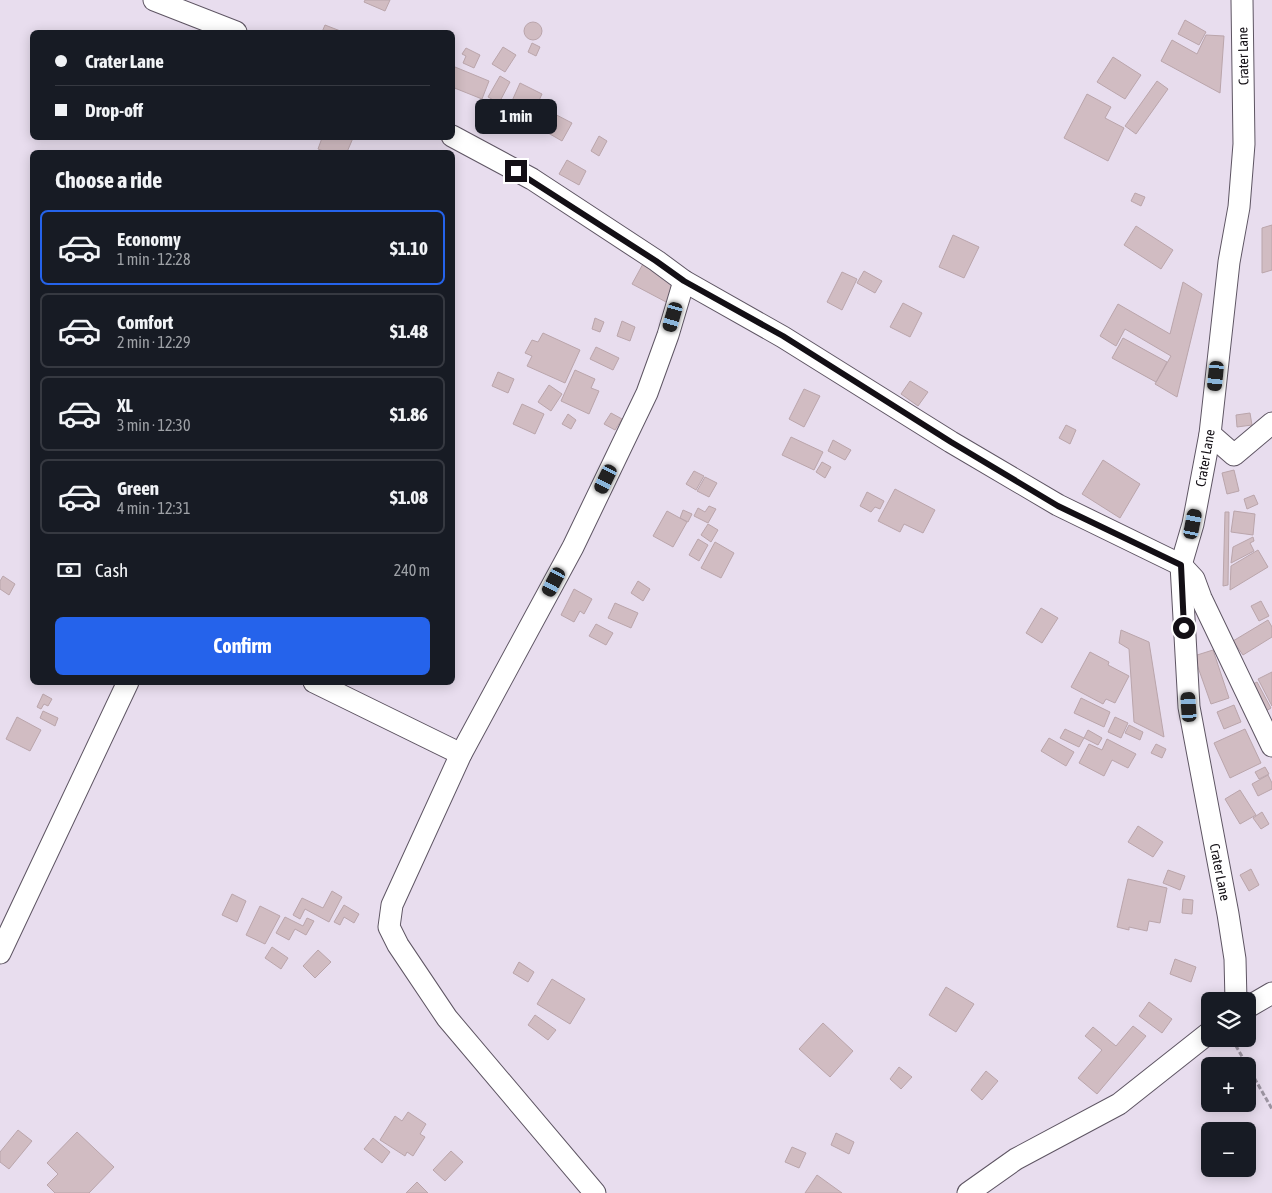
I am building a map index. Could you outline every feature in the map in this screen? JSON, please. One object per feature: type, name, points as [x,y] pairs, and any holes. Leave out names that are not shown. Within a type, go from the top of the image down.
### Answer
[{"type":"street","points":[[154,0],[231,30]]},
{"type":"street","name":"Crater Lane","points":[[1236,992],[1234,959],[1228,914],[1189,707],[1181,565],[1193,524],[1210,434],[1230,262],[1239,207],[1244,144],[1242,0]]},
{"type":"street","points":[[455,138],[532,179],[684,281],[783,336],[951,442],[1058,506],[1181,565],[1194,579],[1201,598],[1272,746]]},
{"type":"street","points":[[594,1193],[447,1018],[398,945],[389,927],[392,905],[461,754],[573,547],[647,393],[668,335],[684,281]]},
{"type":"street","points":[[1210,434],[1234,455],[1272,423]]},
{"type":"street","points":[[0,953],[127,685]]},
{"type":"street","points":[[320,685],[461,754]]},
{"type":"street","points":[[1256,1002],[1272,993]]},
{"type":"street","points":[[968,1193],[1016,1159],[1119,1104],[1201,1039]]},
{"type":"path","points":[[1237,1047],[1272,1108]]},
{"type":"building","points":[[365,0],[390,0],[385,11],[364,2]]},
{"type":"building","points":[[1185,20],[1206,32],[1199,45],[1178,34]]},
{"type":"building","points":[[533,22],[539,25],[542,31],[539,37],[533,40],[527,37],[524,31],[527,25]]},
{"type":"building","points":[[325,25],[338,30],[323,30]]},
{"type":"building","points":[[1206,35],[1224,36],[1220,93],[1161,61],[1172,40],[1197,54]]},
{"type":"building","points":[[532,43],[540,47],[536,56],[528,52]]},
{"type":"building","points":[[503,47],[516,55],[505,72],[492,64]]},
{"type":"building","points":[[466,48],[480,55],[474,68],[463,63],[466,56],[462,54]]},
{"type":"building","points":[[1113,57],[1141,75],[1125,99],[1097,82]]},
{"type":"building","points":[[455,67],[489,81],[482,99],[455,88]]},
{"type":"building","points":[[500,76],[510,82],[499,103],[488,97]]},
{"type":"building","points":[[1157,81],[1168,89],[1136,134],[1125,126]]},
{"type":"building","points":[[520,83],[542,94],[530,120],[508,110]]},
{"type":"building","points":[[1087,94],[1111,107],[1105,118],[1124,128],[1108,161],[1064,138]]},
{"type":"building","points":[[545,109],[572,123],[562,141],[536,126]]},
{"type":"building","points":[[599,136],[607,141],[599,156],[591,151]]},
{"type":"building","points":[[321,140],[352,140],[348,150],[318,149]]},
{"type":"building","points":[[567,160],[586,171],[579,185],[559,174]]},
{"type":"building","points":[[1135,193],[1145,197],[1141,206],[1131,201]]},
{"type":"building","points":[[1272,225],[1272,270],[1262,273],[1262,228]]},
{"type":"building","points":[[1136,226],[1173,250],[1161,269],[1124,245]]},
{"type":"building","points":[[953,235],[979,247],[964,278],[939,267]]},
{"type":"building","points":[[644,262],[680,280],[668,303],[632,284]]},
{"type":"building","points":[[864,271],[882,281],[875,293],[857,283]]},
{"type":"building","points":[[842,272],[857,279],[842,310],[827,302]]},
{"type":"building","points":[[1183,282],[1202,294],[1177,397],[1155,384],[1171,356],[1125,329],[1116,346],[1100,336],[1118,304],[1170,334]]},
{"type":"building","points":[[903,303],[922,313],[910,337],[890,327]]},
{"type":"building","points":[[595,318],[604,322],[600,332],[592,329]]},
{"type":"building","points":[[622,321],[635,327],[630,341],[617,336]]},
{"type":"building","points":[[543,333],[580,350],[565,383],[527,366],[532,356],[525,353],[532,340],[538,342]]},
{"type":"building","points":[[1123,338],[1167,362],[1156,382],[1112,358]]},
{"type":"building","points":[[596,347],[619,358],[613,370],[590,359]]},
{"type":"building","points":[[575,370],[595,379],[591,388],[599,391],[589,414],[561,401]]},
{"type":"building","points":[[498,372],[514,379],[508,393],[492,386]]},
{"type":"building","points":[[910,381],[928,392],[918,406],[901,394]]},
{"type":"building","points":[[549,385],[562,394],[551,411],[538,402]]},
{"type":"building","points":[[804,389],[820,396],[804,427],[789,419]]},
{"type":"building","points":[[522,404],[544,414],[535,434],[513,424]]},
{"type":"building","points":[[611,413],[622,419],[615,430],[604,424]]},
{"type":"building","points":[[1250,413],[1252,425],[1237,427],[1236,415]]},
{"type":"building","points":[[568,414],[576,420],[571,429],[562,424]]},
{"type":"building","points":[[1066,425],[1076,430],[1070,444],[1059,438]]},
{"type":"building","points":[[791,437],[823,452],[814,470],[782,455]]},
{"type":"building","points":[[833,440],[851,450],[845,460],[828,451]]},
{"type":"building","points":[[1103,460],[1140,484],[1120,518],[1082,494]]},
{"type":"building","points":[[822,462],[831,467],[825,478],[816,472]]},
{"type":"building","points":[[1234,470],[1239,491],[1227,494],[1222,473]]},
{"type":"building","points":[[694,471],[704,476],[696,490],[686,484]]},
{"type":"building","points":[[705,477],[717,483],[709,497],[697,491]]},
{"type":"building","points":[[895,489],[935,510],[923,533],[904,524],[900,532],[878,521]]},
{"type":"building","points":[[867,492],[884,501],[880,509],[875,507],[871,512],[860,506]]},
{"type":"building","points":[[1254,495],[1258,504],[1247,509],[1244,499]]},
{"type":"building","points":[[709,506],[716,509],[708,523],[694,516],[698,508],[705,512]]},
{"type":"building","points":[[683,510],[692,514],[688,522],[680,518]]},
{"type":"building","points":[[667,511],[687,522],[673,547],[653,536]]},
{"type":"building","points":[[1234,511],[1255,514],[1253,535],[1231,532]]},
{"type":"building","points":[[1225,512],[1229,512],[1228,585],[1223,586]]},
{"type":"building","points":[[708,524],[718,530],[711,542],[701,535]]},
{"type":"building","points":[[1253,537],[1254,541],[1250,543],[1254,551],[1231,563],[1233,547]]},
{"type":"building","points":[[698,539],[708,545],[699,561],[689,555]]},
{"type":"building","points":[[715,542],[734,553],[721,578],[701,568]]},
{"type":"building","points":[[1258,550],[1268,567],[1230,590],[1231,566]]},
{"type":"building","points":[[3,576],[15,584],[9,595],[0,589],[0,581]]},
{"type":"building","points":[[638,581],[650,589],[643,601],[631,593]]},
{"type":"building","points":[[574,589],[592,599],[584,614],[580,611],[574,622],[561,615]]},
{"type":"building","points":[[1261,601],[1269,616],[1259,621],[1251,606]]},
{"type":"building","points":[[615,603],[638,613],[631,628],[608,618]]},
{"type":"building","points":[[1041,608],[1058,618],[1042,643],[1026,633]]},
{"type":"building","points":[[1268,620],[1272,627],[1272,637],[1243,655],[1233,641]]},
{"type":"building","points":[[596,624],[613,633],[606,645],[589,636]]},
{"type":"building","points":[[1121,630],[1149,642],[1164,737],[1134,722],[1129,649],[1119,643]]},
{"type":"building","points":[[1213,650],[1229,698],[1211,704],[1194,656]]},
{"type":"building","points":[[1090,652],[1109,662],[1108,665],[1129,676],[1115,703],[1106,699],[1103,704],[1071,687]]},
{"type":"building","points":[[1272,672],[1272,706],[1258,679]]},
{"type":"building","points":[[1257,682],[1271,708],[1266,711],[1251,685]]},
{"type":"building","points":[[43,694],[52,699],[48,706],[44,704],[41,709],[37,707]]},
{"type":"building","points":[[1081,698],[1110,712],[1104,727],[1074,713]]},
{"type":"building","points":[[1234,705],[1241,722],[1224,729],[1217,712]]},
{"type":"building","points":[[43,711],[58,718],[55,726],[40,718]]},
{"type":"building","points":[[17,717],[41,730],[30,751],[6,739]]},
{"type":"building","points":[[1115,717],[1128,723],[1121,738],[1108,732]]},
{"type":"building","points":[[1129,725],[1143,732],[1140,740],[1125,733]]},
{"type":"building","points":[[1065,729],[1084,738],[1079,747],[1060,738]]},
{"type":"building","points":[[1245,729],[1261,763],[1230,778],[1214,743]]},
{"type":"building","points":[[1088,730],[1102,738],[1098,745],[1084,738]]},
{"type":"building","points":[[1049,738],[1074,752],[1066,766],[1041,751]]},
{"type":"building","points":[[1107,739],[1136,754],[1128,768],[1112,760],[1104,776],[1079,763],[1089,744],[1102,750]]},
{"type":"building","points":[[1156,744],[1166,749],[1162,758],[1151,753]]},
{"type":"building","points":[[1265,767],[1269,774],[1259,779],[1255,772]]},
{"type":"building","points":[[1268,775],[1272,783],[1272,789],[1258,796],[1252,784]]},
{"type":"building","points":[[1240,790],[1256,815],[1240,824],[1225,799]]},
{"type":"building","points":[[1262,812],[1269,824],[1261,829],[1253,818]]},
{"type":"building","points":[[1138,826],[1163,842],[1153,857],[1128,842]]},
{"type":"building","points":[[1251,869],[1259,885],[1249,891],[1240,875]]},
{"type":"building","points":[[1168,870],[1185,876],[1180,890],[1163,883]]},
{"type":"building","points":[[1128,879],[1167,888],[1160,923],[1149,921],[1147,931],[1129,927],[1129,930],[1117,927]]},
{"type":"building","points":[[332,891],[342,897],[329,922],[305,909],[300,919],[293,915],[302,898],[323,908]]},
{"type":"building","points":[[232,894],[246,901],[237,922],[222,915]]},
{"type":"building","points":[[1183,899],[1193,900],[1192,914],[1182,913]]},
{"type":"building","points":[[344,905],[359,914],[354,923],[344,917],[340,925],[334,922]]},
{"type":"building","points":[[260,906],[280,916],[265,944],[246,935]]},
{"type":"building","points":[[285,917],[303,926],[307,918],[314,921],[306,935],[295,929],[289,940],[276,933]]},
{"type":"building","points":[[272,947],[288,958],[281,969],[265,958]]},
{"type":"building","points":[[318,950],[331,962],[315,978],[303,966]]},
{"type":"building","points":[[1175,959],[1196,967],[1191,982],[1170,974]]},
{"type":"building","points":[[519,962],[534,972],[528,982],[513,973]]},
{"type":"building","points":[[552,979],[585,999],[570,1024],[537,1004]]},
{"type":"building","points":[[946,987],[974,1004],[956,1032],[929,1015]]},
{"type":"building","points":[[1149,1002],[1172,1019],[1162,1033],[1139,1016]]},
{"type":"building","points":[[535,1015],[556,1030],[548,1040],[528,1025]]},
{"type":"building","points":[[823,1023],[853,1051],[830,1077],[799,1049]]},
{"type":"building","points":[[1133,1026],[1146,1036],[1097,1094],[1078,1078],[1102,1050],[1085,1036],[1093,1027],[1116,1046]]},
{"type":"building","points":[[899,1067],[912,1077],[901,1089],[890,1079]]},
{"type":"building","points":[[986,1071],[998,1081],[982,1100],[971,1090]]},
{"type":"building","points":[[408,1112],[426,1124],[420,1134],[425,1137],[413,1156],[407,1152],[405,1156],[380,1140],[395,1116],[402,1121]]},
{"type":"building","points":[[18,1130],[32,1141],[9,1169],[0,1162],[0,1152]]},
{"type":"building","points":[[77,1132],[114,1167],[89,1193],[55,1193],[47,1185],[58,1174],[47,1163]]},
{"type":"building","points":[[836,1133],[854,1142],[849,1154],[831,1145]]},
{"type":"building","points":[[373,1138],[390,1152],[382,1163],[364,1149]]},
{"type":"building","points":[[792,1147],[806,1153],[799,1168],[785,1162]]},
{"type":"building","points":[[451,1151],[463,1162],[445,1181],[433,1170]]},
{"type":"building","points":[[817,1175],[842,1193],[805,1193]]},
{"type":"building","points":[[417,1182],[428,1193],[406,1193]]},
{"type":"route","points":[[516,171],[532,179],[684,281],[783,336],[951,442],[1058,506],[1181,565],[1184,628]]}]
